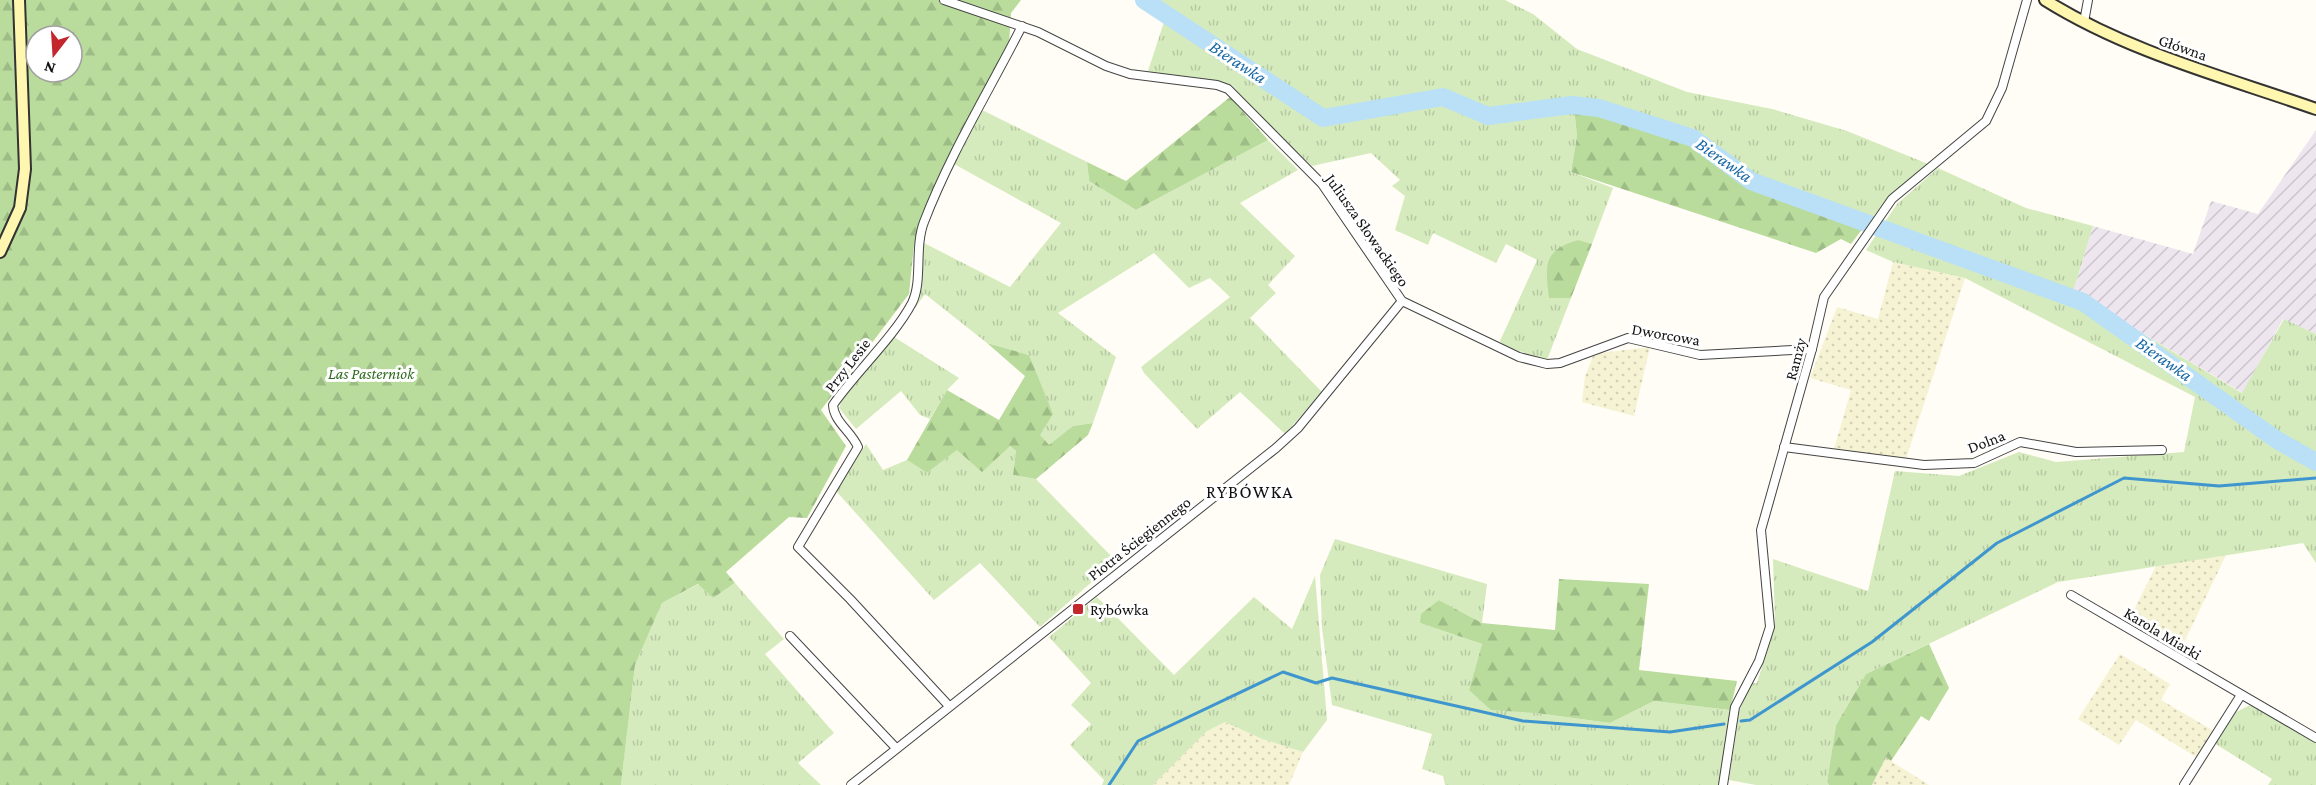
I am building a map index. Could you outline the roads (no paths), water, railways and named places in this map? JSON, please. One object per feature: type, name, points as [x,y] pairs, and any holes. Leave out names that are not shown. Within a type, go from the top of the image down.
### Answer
[{"type":"main road","points":[[0,252],[20,208],[25,169],[19,0]]},
{"type":"main road","name":"Główna","points":[[2046,0],[2084,22],[2146,50],[2316,110]]},
{"type":"street","name":"Juliusza Słowackiego","points":[[944,0],[1022,26],[1106,66],[1130,74],[1217,85],[1228,89],[1322,184],[1402,302],[1488,342]]},
{"type":"street","name":"Ramży","points":[[1723,785],[1735,707],[1759,661],[1770,627],[1761,530],[1812,349],[1824,297],[1892,199],[1986,121],[2002,88],[2027,0]]},
{"type":"street","points":[[2084,22],[2088,0]]},
{"type":"street","name":"Przy Lesie","points":[[949,706],[850,599],[798,547],[858,447],[853,436],[834,414],[833,405],[913,302],[918,271],[917,249],[925,220],[963,137],[1022,26]]},
{"type":"street","name":"Piotra Ściegiennego","points":[[851,785],[1276,448],[1298,428],[1402,302]]},
{"type":"street","name":"Dworcowa","points":[[1488,342],[1519,357],[1547,364],[1560,363],[1628,338],[1700,355],[1812,349]]},
{"type":"street","name":"Dolna","points":[[1784,447],[1924,465],[1974,462],[2020,442],[2076,452],[2162,450]]},
{"type":"street","name":"Karola Miarki","points":[[2072,595],[2316,738]]},
{"type":"street","points":[[790,636],[896,748]]},
{"type":"street","points":[[2184,785],[2241,695]]},
{"type":"waterway","name":"Bierawka","points":[[1144,0],[1323,118],[1443,97],[1488,116],[1572,105],[1599,108],[1693,138],[1751,181],[2083,302],[2277,440],[2316,462]]},
{"type":"waterway","points":[[1741,721],[1750,720],[1872,642],[1997,543],[2124,478],[2219,486],[2316,478]]},
{"type":"waterway","points":[[1109,785],[1138,741],[1283,672],[1316,683],[1332,678],[1523,721],[1670,732],[1724,724]]},
{"type":"place","name":"Rybówka","points":[[1078,609]]},
{"type":"district","name":"RYBÓWKA","points":[[1250,492]]},
{"type":"park label","name":"Las Pasterniok","points":[[371,373]]}]
